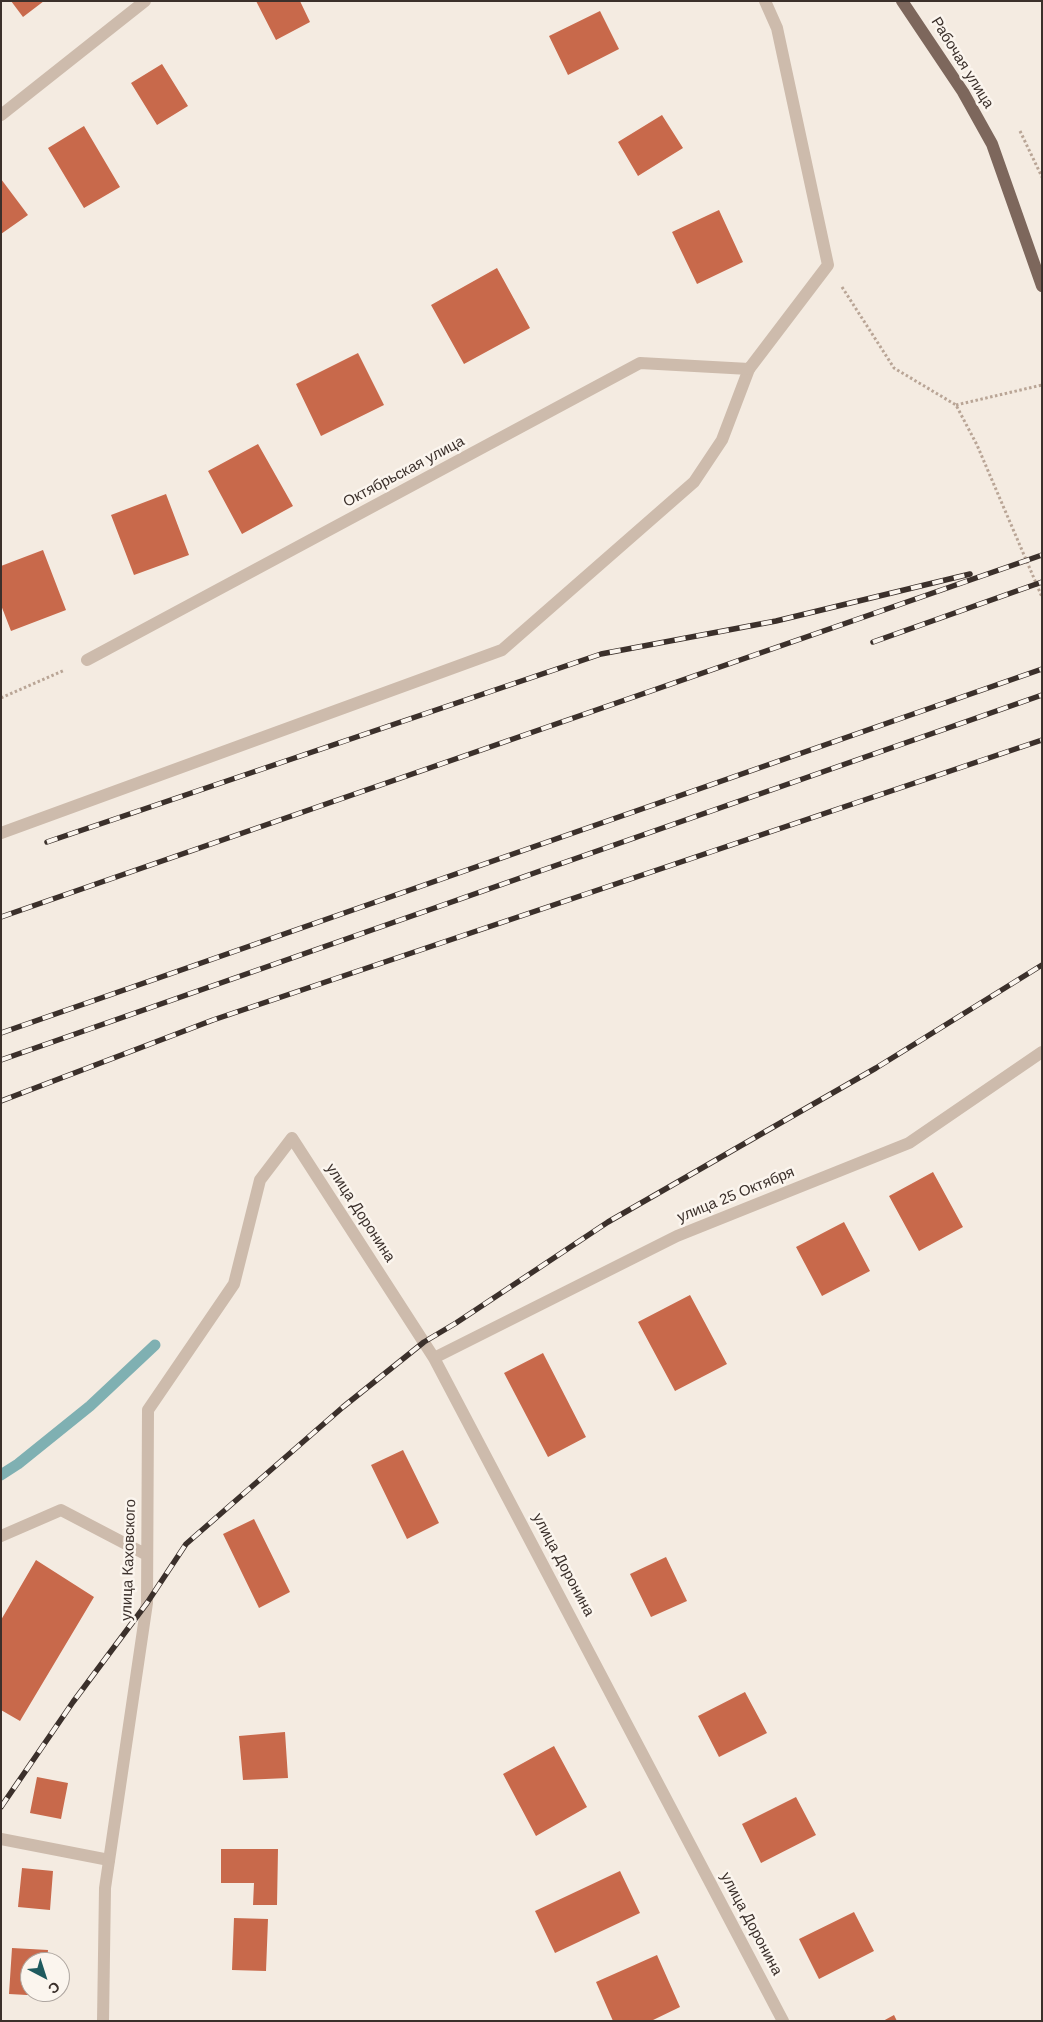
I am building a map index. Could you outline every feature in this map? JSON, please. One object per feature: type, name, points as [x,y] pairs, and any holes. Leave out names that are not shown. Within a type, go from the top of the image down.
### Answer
[{"type":"main road","name":"Рабочая улица","points":[[902,1],[964,92],[992,144],[1042,286]]},
{"type":"street","points":[[1,114],[145,1]]},
{"type":"street","points":[[1,833],[502,650],[694,482],[722,440],[749,369],[828,265],[777,28],[765,1]]},
{"type":"street","name":"Октябрьская улица","points":[[87,660],[640,363],[749,369]]},
{"type":"street","name":"улица 25 Октября","points":[[434,1358],[677,1236],[909,1143],[1042,1052]]},
{"type":"street","name":"улица Доронина","points":[[292,1138],[434,1358],[783,2021]]},
{"type":"street","name":"улица Каховского","points":[[102,2021],[105,1888],[147,1603],[148,1410],[234,1284],[260,1180],[292,1138]]},
{"type":"street","points":[[1,1536],[62,1510],[147,1555]]},
{"type":"street","points":[[1,1839],[110,1860]]},
{"type":"path","points":[[1020,131],[1042,177]]},
{"type":"path","points":[[828,265],[894,368],[956,405],[977,444],[1042,597]]},
{"type":"path","points":[[956,405],[1042,385]]},
{"type":"path","points":[[1,698],[87,660]]},
{"type":"building","points":[[11,1],[44,1],[23,17]]},
{"type":"building","points":[[256,1],[300,1],[310,22],[276,40]]},
{"type":"building","points":[[600,11],[619,49],[568,75],[549,36]]},
{"type":"building","points":[[162,64],[188,106],[157,125],[131,83]]},
{"type":"building","points":[[662,115],[683,148],[638,176],[618,142]]},
{"type":"building","points":[[84,126],[120,187],[84,208],[48,148]]},
{"type":"building","points":[[1,179],[28,215],[1,234]]},
{"type":"building","points":[[719,210],[743,262],[697,284],[672,232]]},
{"type":"building","points":[[497,268],[530,328],[464,364],[431,305]]},
{"type":"building","points":[[358,353],[384,405],[321,436],[296,384]]},
{"type":"building","points":[[258,444],[293,506],[242,534],[208,471]]},
{"type":"building","points":[[166,494],[189,555],[134,575],[111,515]]},
{"type":"building","points":[[43,550],[66,610],[11,631],[1,605],[1,566]]},
{"type":"building","points":[[933,1172],[963,1227],[919,1251],[889,1196]]},
{"type":"building","points":[[844,1222],[870,1271],[822,1296],[796,1247]]},
{"type":"building","points":[[690,1295],[727,1364],[675,1391],[638,1322]]},
{"type":"building","points":[[543,1353],[586,1437],[548,1457],[504,1373]]},
{"type":"building","points":[[403,1450],[439,1523],[407,1539],[371,1465]]},
{"type":"building","points":[[254,1519],[290,1592],[259,1608],[223,1534]]},
{"type":"building","points":[[666,1557],[687,1601],[651,1617],[630,1574]]},
{"type":"building","points":[[36,1560],[94,1597],[20,1721],[1,1710],[1,1620]]},
{"type":"building","points":[[745,1692],[767,1733],[719,1757],[698,1716]]},
{"type":"building","points":[[285,1732],[288,1778],[243,1780],[239,1736]]},
{"type":"building","points":[[554,1746],[587,1807],[536,1836],[503,1774]]},
{"type":"building","points":[[37,1777],[68,1783],[61,1819],[30,1813]]},
{"type":"building","points":[[796,1797],[816,1835],[761,1863],[742,1824]]},
{"type":"building","points":[[221,1849],[278,1849],[277,1905],[253,1905],[254,1883],[221,1883]]},
{"type":"building","points":[[22,1868],[53,1871],[50,1910],[18,1907]]},
{"type":"building","points":[[620,1871],[640,1913],[555,1953],[535,1911]]},
{"type":"building","points":[[854,1912],[874,1951],[819,1979],[799,1939]]},
{"type":"building","points":[[234,1918],[268,1919],[266,1971],[232,1970]]},
{"type":"building","points":[[12,1948],[48,1950],[48,1952],[20,1952],[20,1995],[9,1994]]},
{"type":"building","points":[[657,1955],[680,2007],[651,2021],[613,2021],[596,1982]]},
{"type":"building","points":[[894,2015],[897,2021],[883,2021]]},
{"type":"waterway","points":[[1,1475],[18,1464],[90,1406],[155,1345]]},
{"type":"railway","points":[[1,917],[1042,555]]},
{"type":"railway","points":[[47,842],[601,654],[776,621],[970,574]]},
{"type":"railway","points":[[873,642],[1042,582]]},
{"type":"railway","points":[[1,1033],[1042,669]]},
{"type":"railway","points":[[1,1060],[1042,695]]},
{"type":"railway","points":[[1,1101],[213,1020],[1042,740]]},
{"type":"railway","points":[[1,1807],[73,1702],[147,1603],[186,1544],[343,1407],[424,1342],[456,1323],[608,1222],[876,1068],[1042,965]]}]
